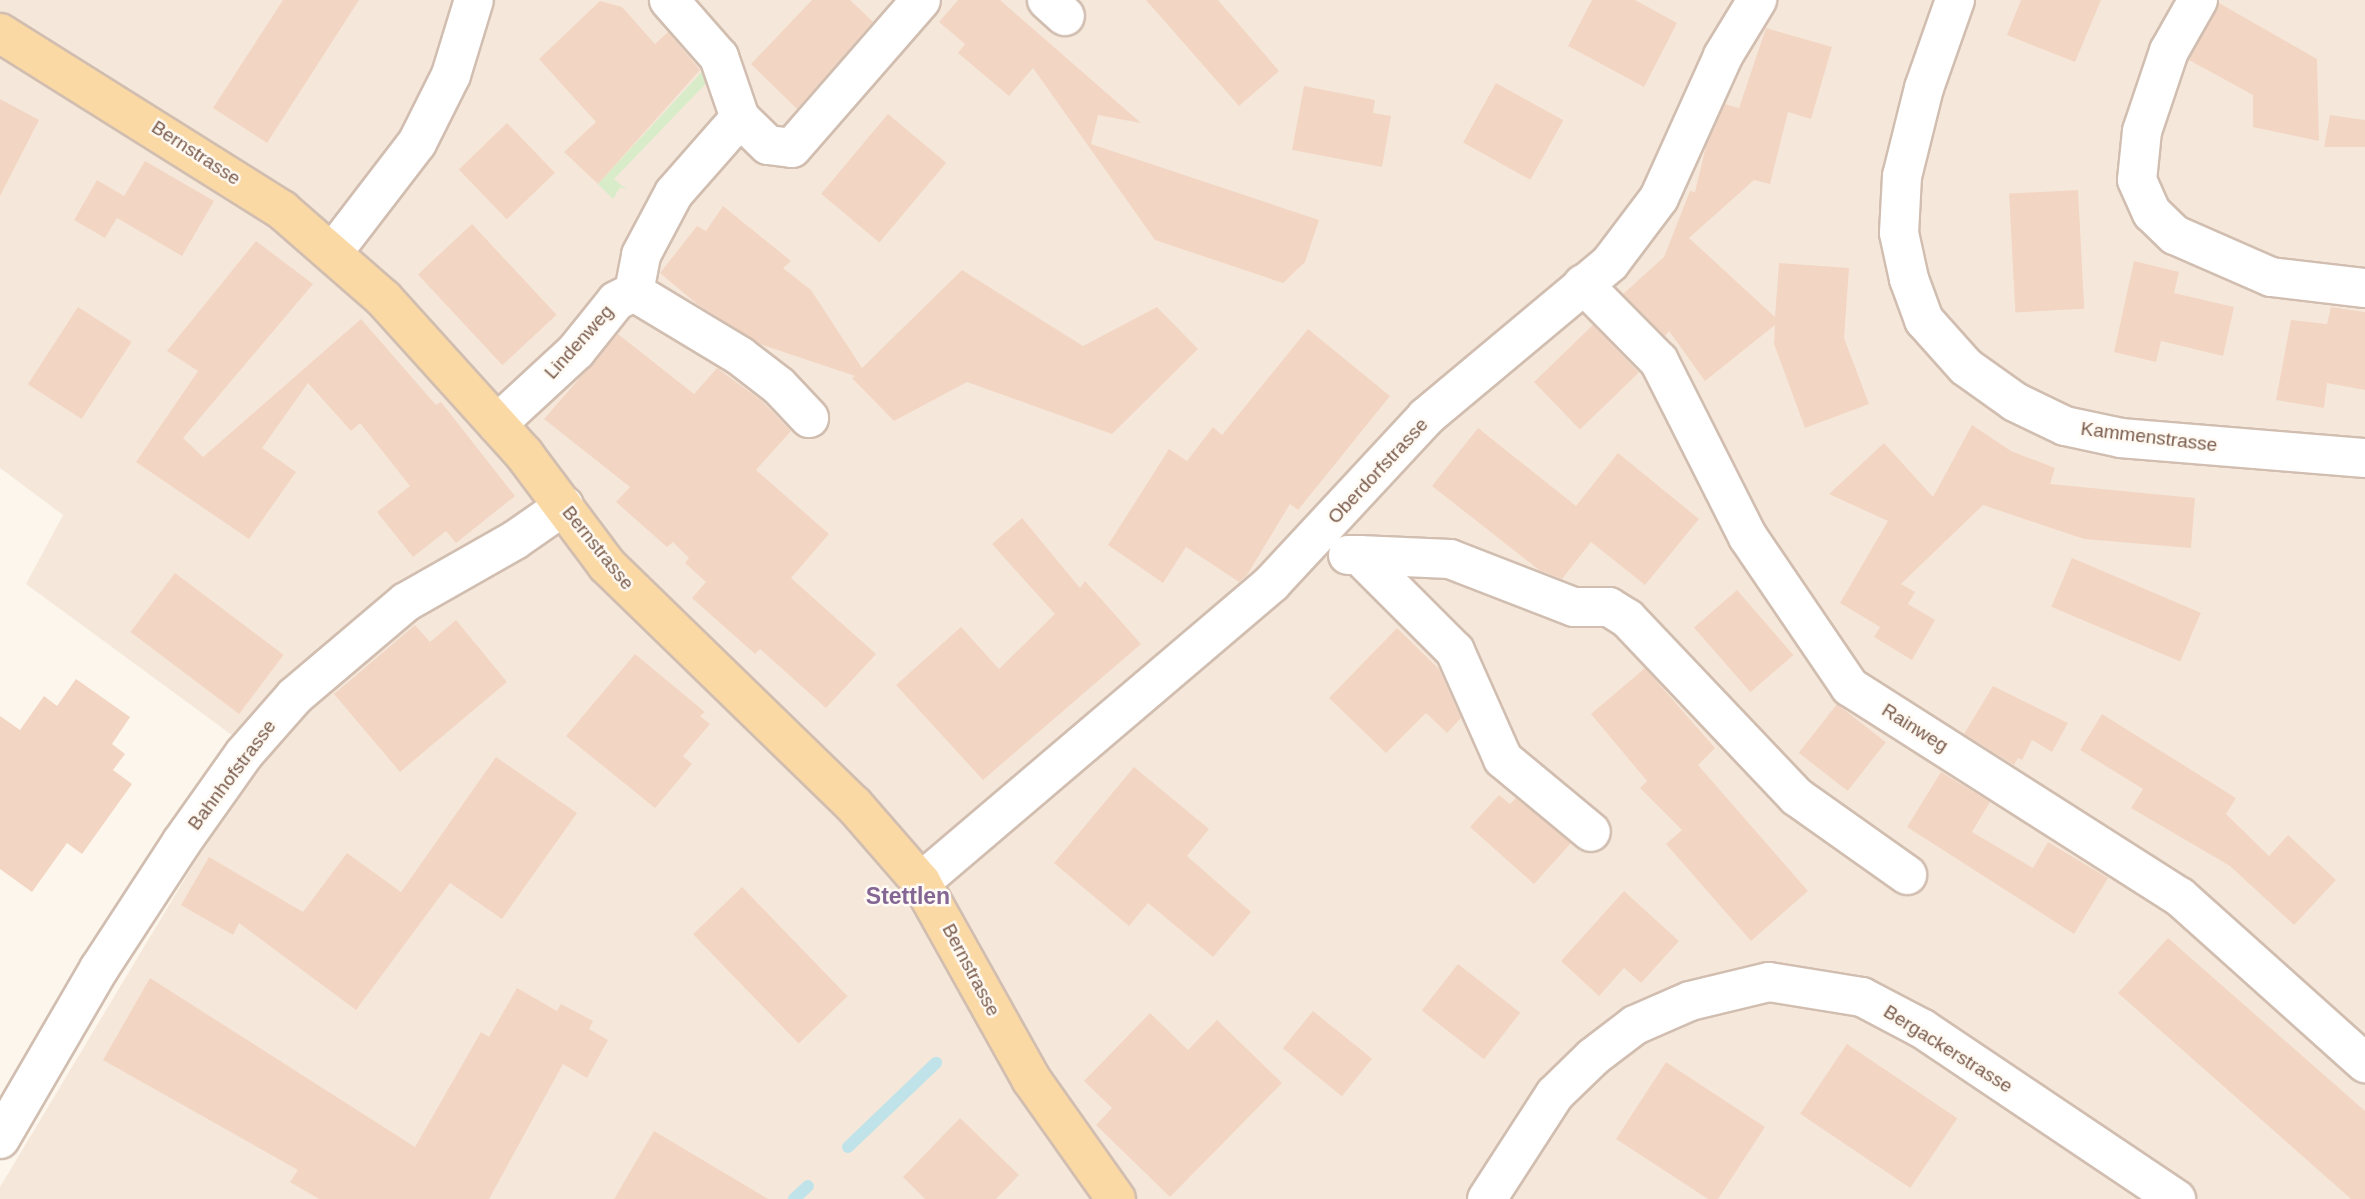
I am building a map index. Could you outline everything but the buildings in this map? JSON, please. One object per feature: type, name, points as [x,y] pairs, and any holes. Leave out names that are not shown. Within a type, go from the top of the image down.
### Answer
[{"type":"main road","name":"Bernstrasse","points":[[0,33],[227,172],[334,251],[497,424],[564,506],[607,565],[854,805],[921,882],[1031,1079],[1116,1199]]},
{"type":"street","points":[[334,251],[397,174],[430,120],[462,45],[474,0]]},
{"type":"street","points":[[669,0],[719,57],[740,118],[768,145],[792,148],[920,0]]},
{"type":"street","name":"Oberdorfstrasse","points":[[921,882],[1209,640],[1301,553],[1426,417],[1610,263],[1646,220],[1723,56],[1757,0]]},
{"type":"street","name":"Kammenstrasse","points":[[1955,0],[1924,88],[1902,176],[1899,233],[1909,279],[1924,320],[1966,367],[2015,402],[2065,426],[2121,438],[2365,458]]},
{"type":"street","points":[[2198,0],[2169,51],[2142,131],[2137,180],[2152,213],[2175,235],[2271,277],[2365,288]]},
{"type":"street","name":"Lindenweg","points":[[497,424],[576,351],[616,302],[634,292],[641,254],[674,193],[740,118]]},
{"type":"street","name":"Rainweg","points":[[1583,284],[1659,361],[1748,537],[1850,687],[2180,897],[2365,1063]]},
{"type":"street","points":[[634,292],[740,356],[779,386],[809,418]]},
{"type":"street","name":"Bahnhofstrasse","points":[[0,1139],[99,968],[181,843],[244,754],[295,696],[406,602],[515,540],[564,506]]},
{"type":"street","points":[[1301,553],[1450,559],[1574,607],[1609,607],[1628,619],[1797,797],[1907,875]]},
{"type":"street","points":[[1359,555],[1455,651],[1503,759],[1591,832]]},
{"type":"street","name":"Bergackerstrasse","points":[[1487,1199],[1555,1094],[1593,1057],[1635,1025],[1689,1001],[1769,982],[1815,986],[1874,1003],[1923,1029],[2176,1199]]},
{"type":"shaded area","points":[[0,0],[2365,0],[2365,1199],[0,1199],[0,1187],[259,755],[26,584],[63,515],[0,468]]},
{"type":"green space","points":[[709,64],[713,76],[614,179],[627,190],[620,187],[613,199],[598,184]]},
{"type":"waterway","points":[[848,1147],[936,1063]]},
{"type":"waterway","points":[[794,1199],[808,1186]]},
{"type":"district","name":"Stettlen","points":[[908,896]]}]
